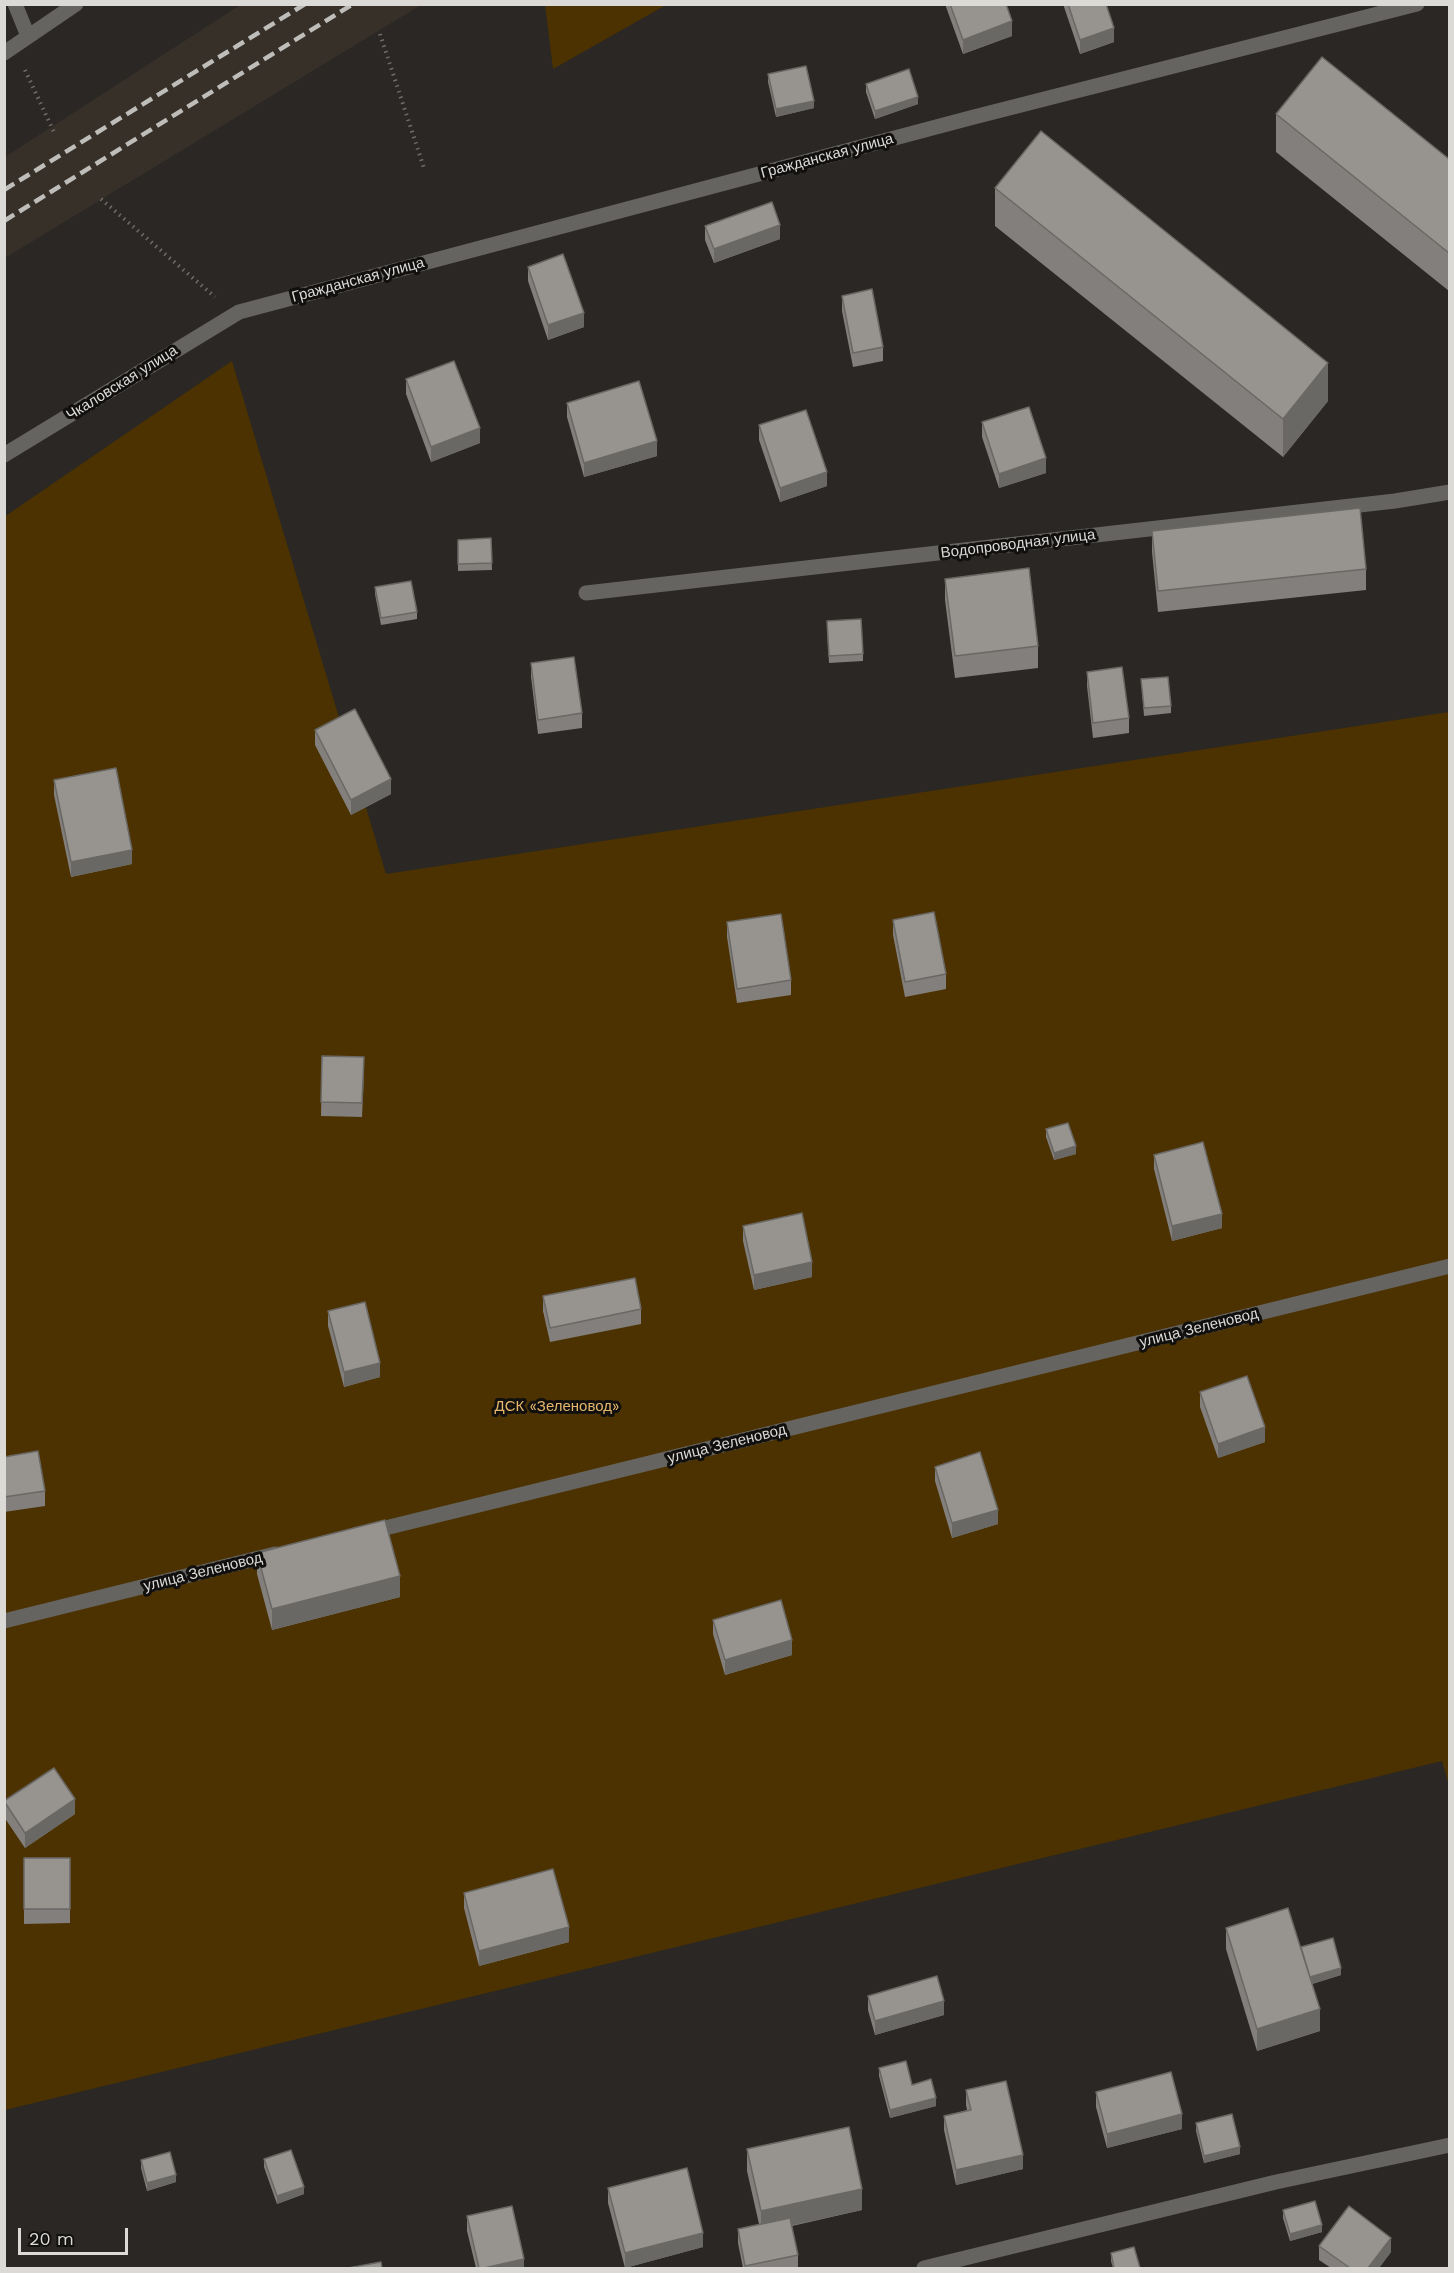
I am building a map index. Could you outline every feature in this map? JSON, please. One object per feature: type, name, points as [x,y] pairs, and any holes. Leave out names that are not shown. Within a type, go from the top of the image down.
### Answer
[{"type":"street","points":[[15,4],[28,36]]},
{"type":"street","points":[[9,49],[76,4]]},
{"type":"street","name":"Гражданская улица","points":[[239,312],[970,118],[1417,4]]},
{"type":"street","name":"Чкаловская улица","points":[[4,455],[239,312]]},
{"type":"street","name":"Водопроводная улица","points":[[586,593],[1395,501],[1449,492]]},
{"type":"street","name":"улица Зеленовод","points":[[354,1535],[1449,1266]]},
{"type":"street","name":"улица Зеленовод","points":[[4,1621],[296,1550]]},
{"type":"street","points":[[924,2268],[1276,2182],[1449,2145]]},
{"type":"path","points":[[380,34],[424,168]]},
{"type":"path","points":[[9,49],[54,132]]},
{"type":"path","points":[[101,199],[221,301],[239,312]]},
{"type":"shaded area","points":[[240,5],[421,5],[5,258],[5,157]]},
{"type":"green space","points":[[545,4],[666,4],[666,5],[553,69]]},
{"type":"green space","name":"ДСК «Зеленовод»","points":[[232,361],[386,874],[1449,712],[1449,1785],[1442,1761],[5,2110],[4,517]]},
{"type":"building","points":[[950,4],[1006,4],[1012,21],[963,40]]},
{"type":"building","points":[[1068,4],[1106,4],[1114,28],[1080,40]]},
{"type":"building","points":[[1322,57],[1449,159],[1449,253],[1276,114]]},
{"type":"building","points":[[806,66],[814,101],[776,109],[768,74]]},
{"type":"building","points":[[909,69],[918,97],[875,111],[866,84]]},
{"type":"building","points":[[1041,131],[1328,363],[1283,419],[995,188]]},
{"type":"building","points":[[772,202],[780,225],[714,249],[705,226]]},
{"type":"building","points":[[563,254],[584,313],[548,325],[528,267]]},
{"type":"building","points":[[872,289],[883,347],[853,353],[842,296]]},
{"type":"building","points":[[454,361],[480,428],[431,447],[406,379]]},
{"type":"building","points":[[639,381],[657,441],[584,463],[567,403]]},
{"type":"building","points":[[1029,407],[1046,458],[999,474],[982,422]]},
{"type":"building","points":[[806,410],[827,472],[780,488],[759,425]]},
{"type":"building","points":[[1360,508],[1366,569],[1158,591],[1152,531]]},
{"type":"building","points":[[491,538],[492,563],[458,564],[458,540]]},
{"type":"building","points":[[1029,568],[1038,646],[955,656],[945,579]]},
{"type":"building","points":[[411,581],[417,612],[381,618],[375,587]]},
{"type":"building","points":[[861,619],[863,654],[829,656],[827,621]]},
{"type":"building","points":[[574,657],[582,713],[538,720],[531,663]]},
{"type":"building","points":[[1122,667],[1129,718],[1093,723],[1087,672]]},
{"type":"building","points":[[1168,677],[1171,706],[1144,708],[1141,679]]},
{"type":"building","points":[[355,709],[391,779],[351,800],[315,730]]},
{"type":"building","points":[[116,768],[132,850],[71,862],[54,780]]},
{"type":"building","points":[[934,912],[946,974],[905,982],[893,920]]},
{"type":"building","points":[[781,914],[791,980],[737,989],[727,922]]},
{"type":"building","points":[[322,1056],[364,1057],[362,1103],[321,1102]]},
{"type":"building","points":[[1068,1123],[1076,1146],[1054,1153],[1046,1129]]},
{"type":"building","points":[[1203,1142],[1222,1214],[1172,1226],[1154,1155]]},
{"type":"building","points":[[802,1213],[812,1262],[754,1275],[743,1226]]},
{"type":"building","points":[[635,1278],[641,1309],[550,1328],[543,1296]]},
{"type":"building","points":[[365,1302],[380,1363],[344,1372],[328,1311]]},
{"type":"building","points":[[1247,1376],[1265,1427],[1218,1444],[1200,1392]]},
{"type":"building","points":[[38,1451],[45,1491],[4,1497],[4,1457]]},
{"type":"building","points":[[980,1452],[998,1510],[952,1523],[935,1467]]},
{"type":"building","points":[[385,1520],[400,1576],[272,1609],[257,1553]]},
{"type":"building","points":[[781,1600],[792,1640],[725,1660],[713,1620]]},
{"type":"building","points":[[54,1768],[75,1799],[25,1833],[4,1801]]},
{"type":"building","points":[[24,1858],[70,1858],[70,1909],[24,1909]]},
{"type":"building","points":[[553,1869],[569,1927],[479,1951],[464,1893]]},
{"type":"building","points":[[1288,1908],[1320,2009],[1257,2029],[1226,1928]]},
{"type":"building","points":[[1333,1938],[1341,1968],[1310,1977],[1301,1947]]},
{"type":"building","points":[[937,1976],[944,2001],[875,2021],[868,1996]]},
{"type":"building","points":[[906,2061],[912,2085],[931,2079],[936,2098],[890,2110],[879,2068]]},
{"type":"building","points":[[1171,2072],[1182,2114],[1107,2134],[1096,2092]]},
{"type":"building","points":[[1006,2081],[1023,2155],[956,2170],[944,2116],[971,2110],[966,2090]]},
{"type":"building","points":[[1232,2114],[1240,2147],[1204,2156],[1196,2123]]},
{"type":"building","points":[[849,2127],[862,2189],[761,2211],[747,2149]]},
{"type":"building","points":[[291,2150],[304,2187],[277,2196],[264,2159]]},
{"type":"building","points":[[170,2152],[176,2175],[147,2183],[141,2160]]},
{"type":"building","points":[[687,2168],[703,2233],[625,2253],[608,2188]]},
{"type":"building","points":[[1315,2201],[1322,2225],[1290,2234],[1283,2210]]},
{"type":"building","points":[[512,2206],[524,2259],[479,2268],[467,2216]]},
{"type":"building","points":[[1349,2206],[1391,2238],[1368,2268],[1350,2268],[1319,2246]]},
{"type":"building","points":[[790,2218],[798,2255],[745,2266],[738,2229]]},
{"type":"building","points":[[1134,2247],[1140,2268],[1114,2268],[1111,2253]]},
{"type":"building","points":[[381,2262],[382,2268],[348,2268]]},
{"type":"railway","points":[[4,190],[305,4]]},
{"type":"railway","points":[[4,221],[353,4]]}]
